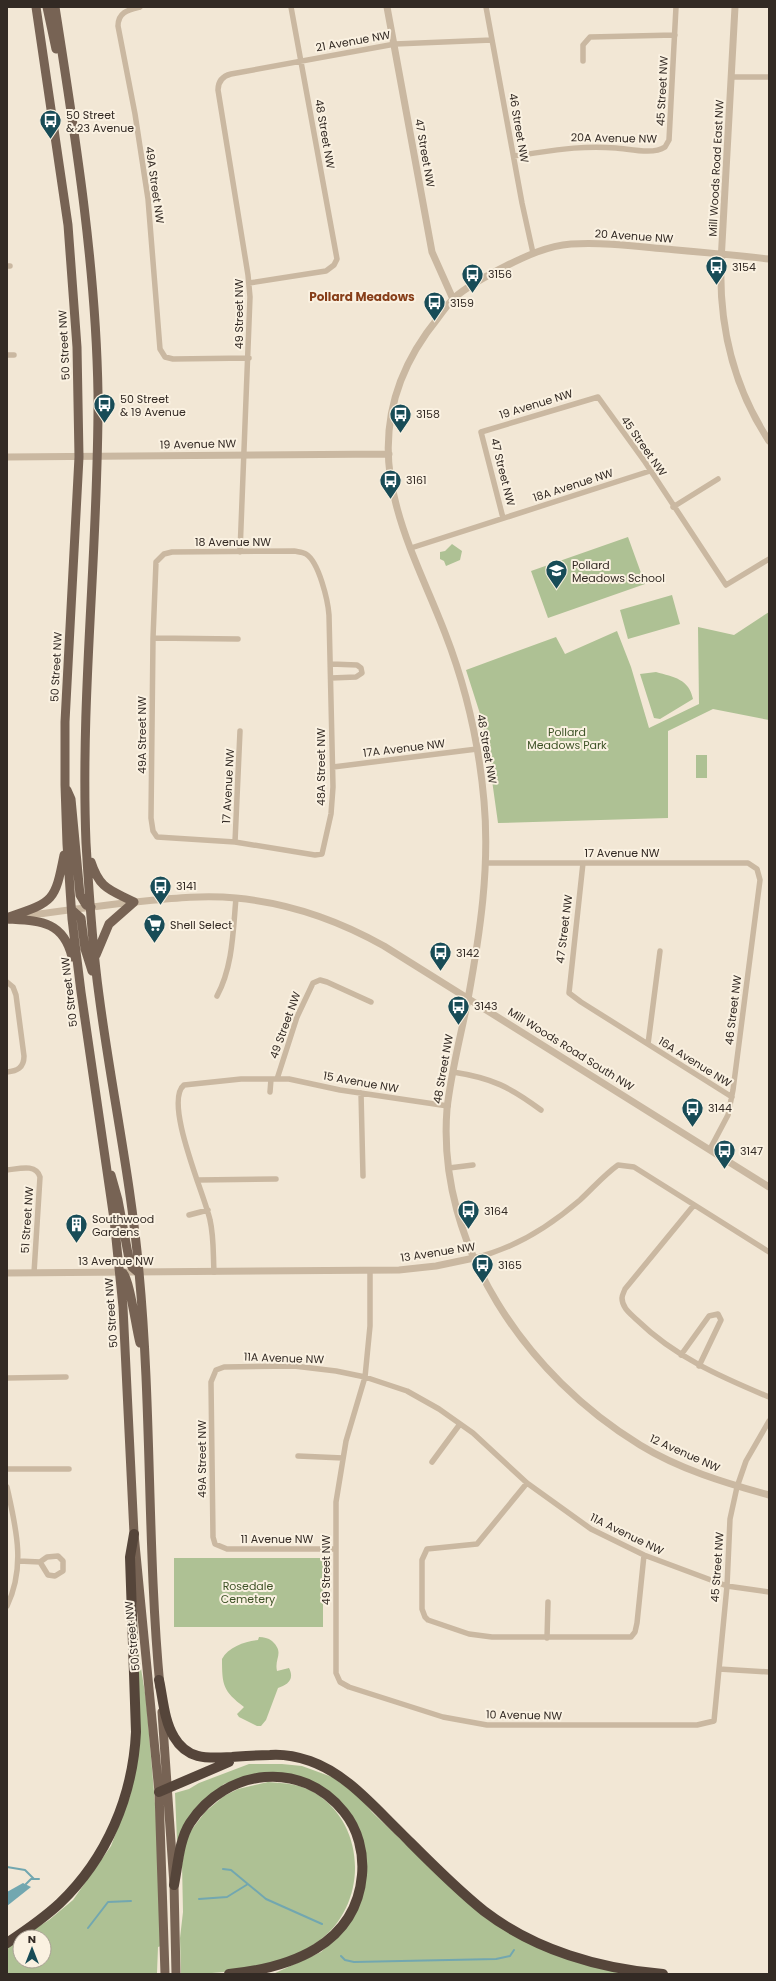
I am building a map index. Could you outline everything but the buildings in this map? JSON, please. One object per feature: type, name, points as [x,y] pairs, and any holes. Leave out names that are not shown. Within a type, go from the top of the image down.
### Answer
[{"type":"highway","points":[[7,1943],[38,1922],[79,1884],[111,1835],[128,1788],[134,1759],[136,1732],[130,1557],[134,1534]]},
{"type":"highway","points":[[159,1680],[170,1729],[178,1744],[187,1752],[208,1759],[272,1754],[310,1761],[342,1779],[364,1798],[441,1874],[485,1912],[516,1931],[543,1945],[598,1964],[635,1972],[663,1974]]},
{"type":"highway","points":[[164,1790],[217,1766],[253,1756]]},
{"type":"highway","points":[[174,1885],[181,1849],[190,1824],[212,1798],[236,1783],[262,1777],[297,1780],[326,1794],[348,1816],[360,1846],[363,1870],[361,1885],[355,1905],[342,1926],[325,1943],[306,1955],[282,1965],[252,1972],[229,1974]]},
{"type":"main road","points":[[47,7],[56,48],[65,77]]},
{"type":"main road","name":"50 Street NW","points":[[55,7],[84,207],[92,282],[98,386],[97,456],[85,732],[86,845],[99,994],[133,1214],[146,1367],[151,1561],[159,1680],[164,1790],[166,1974]]},
{"type":"main road","points":[[58,27],[59,7]]},
{"type":"main road","name":"50 Street NW","points":[[35,9],[68,225],[77,347],[79,457],[65,722],[67,844],[72,910],[81,992],[104,1159],[114,1219],[120,1272],[125,1337],[134,1534],[174,1885],[176,1974]]},
{"type":"main road","points":[[65,785],[71,799],[80,895],[83,902],[91,907]]},
{"type":"main road","points":[[7,919],[33,909],[50,899],[59,882],[67,844]]},
{"type":"main road","points":[[86,845],[94,870],[102,885],[134,902],[109,924],[95,958]]},
{"type":"main road","points":[[72,910],[81,918],[86,949],[99,994]]},
{"type":"main road","points":[[7,919],[38,921],[50,924],[61,933],[71,952],[81,992]]},
{"type":"main road","points":[[104,1159],[114,1182],[129,1259],[132,1267],[139,1272]]},
{"type":"main road","points":[[120,1272],[123,1273],[128,1280],[133,1316],[146,1367]]},
{"type":"street","name":"49A Street NW","points":[[140,7],[126,11],[119,18],[118,26],[135,114],[148,199],[160,350],[164,355],[173,359],[249,358]]},
{"type":"street","name":"48 Street NW","points":[[250,282],[326,271],[334,265],[337,256],[291,7]]},
{"type":"street","name":"47 Street NW","points":[[387,7],[432,252],[453,299]]},
{"type":"street","name":"46 Street NW","points":[[486,7],[522,203],[533,253]]},
{"type":"street","name":"45 Street NW","points":[[665,147],[669,140],[676,7]]},
{"type":"street","name":"Mill Woods Road East NW","points":[[735,7],[722,254],[722,303],[731,355],[746,398],[769,441]]},
{"type":"street","points":[[583,61],[583,45],[590,37],[675,35]]},
{"type":"street","name":"21 Avenue NW","points":[[221,80],[231,74],[395,44],[492,40]]},
{"type":"street","points":[[731,77],[769,77]]},
{"type":"street","name":"49 Street NW","points":[[221,80],[218,90],[250,282],[249,358],[240,552]]},
{"type":"street","name":"20A Avenue NW","points":[[514,156],[568,148],[594,146],[652,150],[665,147]]},
{"type":"street","name":"20 Avenue NW","points":[[415,348],[453,299],[480,279],[533,253],[567,244],[611,243],[769,259]]},
{"type":"street","name":"48 Street NW","points":[[415,348],[398,382],[389,420],[391,481],[395,501],[411,548],[454,658],[467,701],[478,749],[484,800],[486,863],[482,914],[448,1106],[446,1137],[449,1168],[457,1210],[474,1258],[513,1327],[547,1371],[563,1386]]},
{"type":"street","points":[[7,355],[14,355]]},
{"type":"street","name":"45 Street NW","points":[[598,397],[650,471],[726,585],[769,559]]},
{"type":"street","name":"19 Avenue NW","points":[[481,432],[598,397]]},
{"type":"street","name":"47 Street NW","points":[[481,432],[503,518]]},
{"type":"street","name":"19 Avenue NW","points":[[7,457],[390,454]]},
{"type":"street","name":"18A Avenue NW","points":[[411,548],[650,471]]},
{"type":"street","points":[[673,507],[718,479]]},
{"type":"street","name":"18 Avenue NW","points":[[160,556],[172,552],[294,552],[306,554]]},
{"type":"street","name":"48A Street NW","points":[[235,842],[315,855],[320,854],[323,851],[331,814],[333,767],[329,615],[326,594],[314,565],[306,554]]},
{"type":"street","name":"49A Street NW","points":[[160,556],[156,562],[153,638],[151,818],[153,831],[157,837],[235,842]]},
{"type":"street","points":[[153,638],[238,639]]},
{"type":"street","points":[[331,664],[357,664],[360,666],[362,673],[356,677],[331,678]]},
{"type":"street","name":"17 Avenue NW","points":[[235,842],[240,731]]},
{"type":"street","name":"17A Avenue NW","points":[[333,767],[478,749]]},
{"type":"street","name":"17 Avenue NW","points":[[486,863],[748,863],[757,869]]},
{"type":"street","name":"47 Street NW","points":[[573,997],[569,992],[568,986],[584,863]]},
{"type":"street","name":"46 Street NW","points":[[710,1149],[726,1121],[732,1097],[760,880],[757,869]]},
{"type":"street","name":"Mill Woods Road South NW","points":[[7,919],[134,902],[209,896],[236,898],[294,908],[350,928],[384,946],[769,1186]]},
{"type":"street","points":[[217,996],[225,982],[229,966],[236,898]]},
{"type":"street","name":"16A Avenue NW","points":[[648,1044],[660,951]]},
{"type":"street","name":"49 Street NW","points":[[274,1079],[305,998],[311,985],[316,981],[326,982],[371,1002]]},
{"type":"street","points":[[7,1072],[16,1071],[22,1066],[24,1056],[16,995],[8,983]]},
{"type":"street","name":"16A Avenue NW","points":[[573,997],[732,1097]]},
{"type":"street","points":[[453,1072],[497,1082],[512,1089],[541,1110]]},
{"type":"street","name":"15 Avenue NW","points":[[197,1180],[185,1144],[178,1101],[180,1089],[189,1083],[241,1079],[274,1079],[304,1082],[361,1093],[448,1106]]},
{"type":"street","points":[[270,1092],[274,1079]]},
{"type":"street","points":[[361,1093],[363,1176]]},
{"type":"street","name":"13 Avenue NW","points":[[7,1273],[370,1271],[414,1269],[474,1258],[502,1249],[541,1229],[579,1200],[618,1164],[634,1167],[769,1252]]},
{"type":"street","points":[[449,1168],[472,1165]]},
{"type":"street","name":"51 Street NW","points":[[7,1170],[28,1168],[36,1170],[39,1173],[40,1181],[34,1273]]},
{"type":"street","points":[[214,1272],[213,1231],[208,1210],[197,1180],[276,1179]]},
{"type":"street","points":[[694,1205],[625,1289],[622,1297],[627,1310],[661,1341],[681,1355],[700,1366],[769,1397]]},
{"type":"street","points":[[189,1215],[208,1210]]},
{"type":"street","name":"49 Street NW","points":[[340,1682],[336,1673],[336,1502],[343,1458],[364,1377],[370,1334],[370,1271]]},
{"type":"street","points":[[681,1355],[709,1316],[718,1314],[722,1320],[700,1366]]},
{"type":"street","name":"11A Avenue NW","points":[[216,1370],[224,1367],[294,1366],[336,1371],[364,1377],[407,1391],[460,1424],[527,1483],[591,1529],[644,1555],[727,1586],[769,1592]]},
{"type":"street","name":"49A Street NW","points":[[216,1370],[211,1382],[213,1537],[215,1544],[218,1546]]},
{"type":"street","points":[[7,1378],[66,1377]]},
{"type":"street","name":"12 Avenue NW","points":[[563,1386],[597,1417],[644,1448],[702,1474],[769,1495]]},
{"type":"street","name":"45 Street NW","points":[[714,1721],[727,1586],[730,1519],[737,1486],[746,1461],[769,1421]]},
{"type":"street","points":[[432,1462],[460,1424]]},
{"type":"street","points":[[298,1456],[343,1458]]},
{"type":"street","points":[[7,1469],[70,1469]]},
{"type":"street","points":[[527,1483],[477,1544],[427,1549],[422,1560],[422,1609],[428,1620],[469,1634],[492,1637],[630,1637],[635,1632],[637,1623],[644,1555]]},
{"type":"street","points":[[7,1487],[18,1543],[19,1561],[14,1589],[7,1606]]},
{"type":"street","name":"11 Avenue NW","points":[[218,1546],[227,1549],[336,1549]]},
{"type":"street","points":[[19,1561],[40,1562]]},
{"type":"street","points":[[547,1638],[548,1602]]},
{"type":"street","points":[[719,1669],[769,1672]]},
{"type":"street","name":"10 Avenue NW","points":[[340,1682],[349,1687],[443,1717],[487,1725],[697,1725],[708,1724],[714,1721]]},
{"type":"green space","points":[[628,537],[645,584],[548,618],[531,571]]},
{"type":"green space","points":[[452,544],[462,551],[460,560],[446,566],[444,561],[440,559],[440,552],[445,551]]},
{"type":"green space","points":[[672,595],[680,624],[628,639],[620,610]]},
{"type":"green space","name":"Pollard Meadows Park","points":[[769,612],[769,720],[713,709],[668,731],[668,818],[498,823],[482,720],[466,670],[556,637],[565,654],[617,631],[631,667],[649,728],[699,704],[698,627],[734,635]]},
{"type":"green space","points":[[656,672],[675,677],[680,680],[688,687],[693,699],[660,719],[654,718],[640,674]]},
{"type":"green space","points":[[696,755],[707,755],[707,778],[696,778]]},
{"type":"green space","name":"Rosedale Cemetery","points":[[174,1558],[323,1558],[323,1627],[174,1627]]},
{"type":"green space","points":[[259,1637],[266,1638],[276,1645],[279,1652],[276,1666],[277,1671],[289,1668],[291,1672],[291,1679],[287,1684],[278,1688],[266,1720],[261,1726],[257,1726],[239,1717],[237,1714],[244,1707],[228,1692],[225,1687],[222,1675],[222,1659],[228,1651],[233,1648],[243,1643],[258,1640]]},
{"type":"green space","points":[[138,1650],[146,1699],[157,1827],[161,1946],[158,1947],[157,1973],[7,1974],[7,1946],[12,1943],[12,1969],[52,1969],[52,1929],[35,1929],[49,1920],[73,1900],[111,1846],[130,1796],[135,1768]]},
{"type":"green space","points":[[249,1764],[282,1764],[302,1766],[332,1777],[357,1795],[373,1813],[457,1893],[499,1925],[628,1974],[273,1974],[321,1952],[335,1939],[351,1918],[364,1846],[320,1788],[248,1776],[224,1784],[197,1807],[177,1841],[175,1793],[189,1789],[199,1783]]},
{"type":"green space","points":[[268,1782],[292,1784],[310,1790],[332,1807],[344,1824],[352,1844],[355,1865],[353,1886],[347,1906],[336,1925],[320,1940],[305,1950],[288,1958],[271,1964],[235,1971],[181,1974],[180,1938],[183,1912],[182,1864],[187,1836],[205,1812],[224,1796],[238,1789]]},
{"type":"water","points":[[23,1883],[31,1887],[7,1906],[7,1892]]},
{"type":"waterway","points":[[7,1867],[25,1870],[34,1879]]},
{"type":"waterway","points":[[223,1869],[231,1870],[266,1899],[322,1924]]},
{"type":"waterway","points":[[26,1884],[31,1879],[39,1879]]},
{"type":"waterway","points":[[199,1899],[227,1897],[248,1884]]},
{"type":"waterway","points":[[88,1928],[108,1902],[131,1901]]},
{"type":"waterway","points":[[341,1956],[345,1960],[354,1962],[496,1959],[510,1956],[514,1950]]},
{"type":"place","name":"50 Street & 23 Avenue","points":[[50,140]]},
{"type":"place","name":"3154","points":[[716,286]]},
{"type":"place","name":"3156","points":[[472,294]]},
{"type":"place","name":"3159","points":[[434,322]]},
{"type":"place","name":"50 Street & 19 Avenue","points":[[104,424]]},
{"type":"place","name":"3158","points":[[400,434]]},
{"type":"place","name":"3161","points":[[391,500]]},
{"type":"place","name":"Pollard Meadows School","points":[[556,590]]},
{"type":"place","name":"3141","points":[[161,906]]},
{"type":"place","name":"Shell Select","points":[[154,944]]},
{"type":"place","name":"3142","points":[[440,972]]},
{"type":"place","name":"3143","points":[[458,1026]]},
{"type":"place","name":"3144","points":[[693,1128]]},
{"type":"place","name":"3147","points":[[724,1170]]},
{"type":"place","name":"3164","points":[[469,1230]]},
{"type":"place","name":"Southwood Gardens","points":[[77,1244]]},
{"type":"place","name":"3165","points":[[483,1284]]},
{"type":"district","name":"Pollard Meadows","points":[[362,296]]}]
